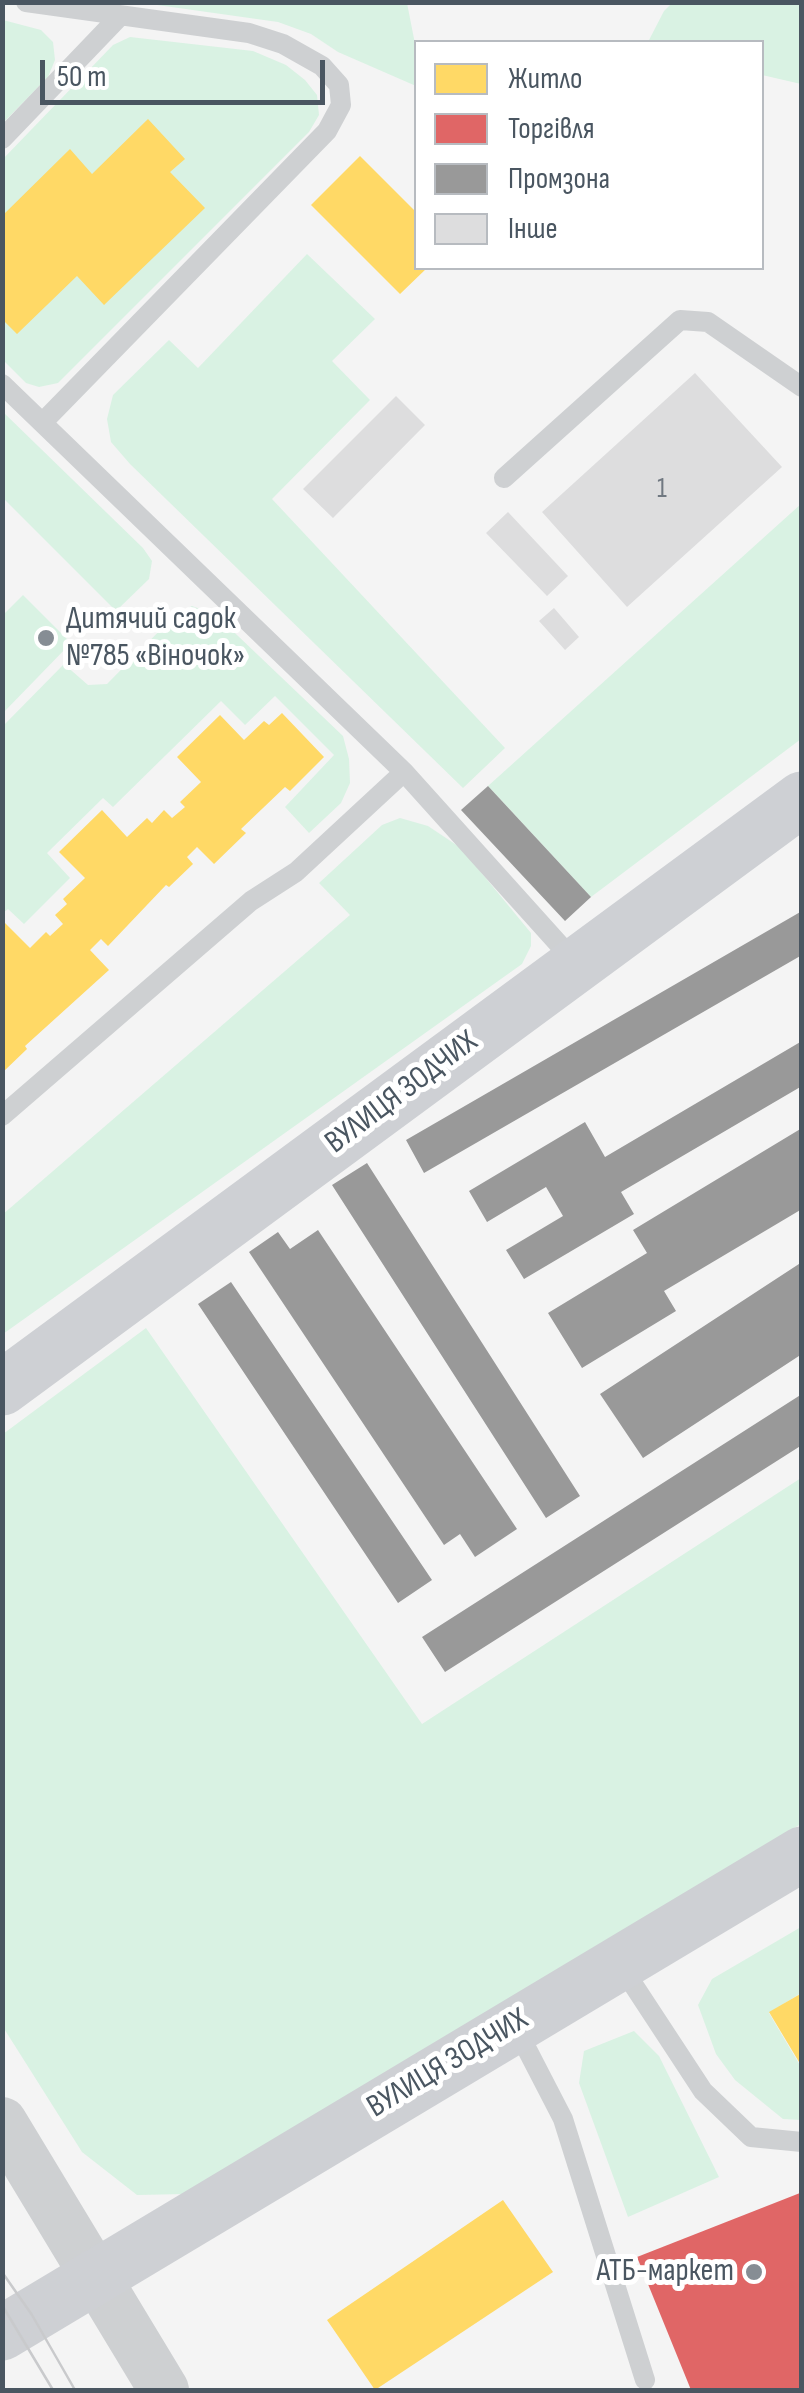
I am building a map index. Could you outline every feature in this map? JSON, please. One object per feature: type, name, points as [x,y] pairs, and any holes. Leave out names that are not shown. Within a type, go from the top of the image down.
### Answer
[{"type":"main road","name":"ВУЛИЦЯ ЗОДЧИХ","points":[[2,1388],[802,798]]},
{"type":"main road","name":"ВУЛИЦЯ ЗОДЧИХ","points":[[2,2333],[802,1854]]},
{"type":"street","points":[[2,2122],[164,2390]]},
{"type":"lane","points":[[26,2],[249,33],[283,44],[322,66],[339,84],[341,106],[327,131],[43,422]]},
{"type":"lane","points":[[2,139],[119,17]]},
{"type":"lane","points":[[504,478],[680,320],[708,322],[802,387]]},
{"type":"lane","points":[[2,384],[404,772],[576,963]]},
{"type":"lane","points":[[2,1116],[250,900],[296,872],[404,772]]},
{"type":"lane","points":[[620,1965],[703,2091],[751,2137],[801,2143]]},
{"type":"lane","points":[[514,2024],[563,2119],[645,2380]]},
{"type":"green space","points":[[673,2],[801,3],[801,84],[764,75],[764,40],[649,40]]},
{"type":"green space","points":[[143,3],[407,3],[414,40],[414,85],[338,52],[311,34],[278,22]]},
{"type":"green space","points":[[3,20],[41,30],[53,42],[55,60],[48,77],[3,123]]},
{"type":"green space","points":[[130,37],[253,51],[286,65],[305,80],[317,95],[319,115],[309,132],[58,383],[39,387],[26,383],[3,360],[2,160],[113,45]]},
{"type":"green space","points":[[307,254],[375,319],[332,361],[370,400],[272,499],[505,748],[463,788],[111,442],[107,419],[113,395],[169,340],[198,368]]},
{"type":"green space","points":[[2,411],[152,561],[149,579],[116,611],[3,498]]},
{"type":"green space","points":[[801,504],[801,739],[591,897],[488,786]]},
{"type":"green space","points":[[23,595],[71,643],[3,713],[3,615]]},
{"type":"green space","points":[[192,606],[216,615],[343,736],[350,783],[341,803],[309,833],[285,807],[334,755],[275,696],[245,725],[221,701],[113,807],[103,798],[47,853],[70,878],[24,924],[8,909],[3,913],[3,726],[64,664],[88,685],[107,684],[175,615]]},
{"type":"green space","points":[[400,818],[428,826],[461,848],[531,933],[531,946],[522,964],[3,1334],[2,1215],[350,915],[319,883],[382,825]]},
{"type":"green space","points":[[146,1328],[422,1724],[801,1478],[801,1824],[186,2194],[137,2195],[82,2152],[3,2027],[3,1434]]},
{"type":"green space","points":[[801,1927],[801,1993],[769,2013],[801,2067],[801,2120],[783,2119],[735,2080],[716,2054],[698,2005],[712,1979]]},
{"type":"green space","points":[[634,2031],[659,2056],[719,2177],[628,2217],[579,2083],[584,2051]]},
{"type":"building: Житло","points":[[148,119],[185,159],[170,172],[205,208],[104,305],[77,276],[17,334],[2,319],[2,216],[70,149],[92,174]]},
{"type":"building: Житло","points":[[360,156],[414,210],[414,270],[425,270],[400,294],[311,205]]},
{"type":"building: Житло","points":[[282,713],[324,757],[290,791],[285,787],[241,829],[246,833],[214,864],[197,847],[187,857],[193,864],[169,887],[166,885],[108,946],[101,939],[90,950],[109,970],[25,1046],[27,1049],[2,1073],[2,926],[5,923],[30,948],[46,932],[50,936],[63,924],[55,915],[67,904],[63,899],[85,878],[59,852],[102,810],[127,837],[147,818],[152,823],[164,810],[172,818],[185,807],[180,802],[201,782],[177,757],[220,715],[244,740],[264,721],[269,725]]},
{"type":"building: Житло","points":[[802,1993],[802,2067],[769,2012]]},
{"type":"building: Житло","points":[[503,2200],[553,2272],[375,2390],[327,2320]]},
{"type":"building: Торгівля","points":[[800,2193],[802,2390],[691,2390],[637,2257]]},
{"type":"building: Промзона","points":[[488,786],[591,897],[565,921],[461,810]]},
{"type":"building: Промзона","points":[[802,911],[802,955],[424,1173],[406,1140]]},
{"type":"building: Промзона","points":[[802,1041],[802,1086],[621,1192],[634,1214],[524,1279],[506,1250],[563,1216],[546,1187],[487,1222],[469,1191],[585,1122],[605,1157]]},
{"type":"building: Промзона","points":[[802,1128],[802,1209],[664,1291],[676,1311],[582,1368],[548,1313],[647,1253],[633,1230]]},
{"type":"building: Промзона","points":[[367,1163],[580,1496],[546,1518],[332,1185]]},
{"type":"building: Промзона","points":[[318,1230],[517,1529],[475,1557],[460,1534],[444,1545],[249,1252],[278,1232],[290,1249]]},
{"type":"building: Промзона","points":[[802,1262],[802,1354],[643,1458],[600,1394]]},
{"type":"building: Промзона","points":[[231,1282],[432,1580],[398,1603],[198,1304]]},
{"type":"building: Промзона","points":[[802,1394],[802,1445],[445,1672],[422,1637]]},
{"type":"building: Інше","points":[[695,373],[782,467],[627,607],[542,512]]},
{"type":"building: Інше","points":[[396,396],[425,425],[333,518],[303,489]]},
{"type":"building: Інше","points":[[508,512],[568,576],[547,596],[486,533]]},
{"type":"building: Інше","points":[[554,608],[579,637],[565,650],[539,621]]},
{"type":"tram line","points":[[2,2272],[75,2390]]},
{"type":"tram line","points":[[2,2305],[53,2390]]},
{"type":"place","name":"Дитячий садок №785 «Віночок»","points":[[46,638]]},
{"type":"place","name":"АТБ-маркет","points":[[754,2272]]}]
